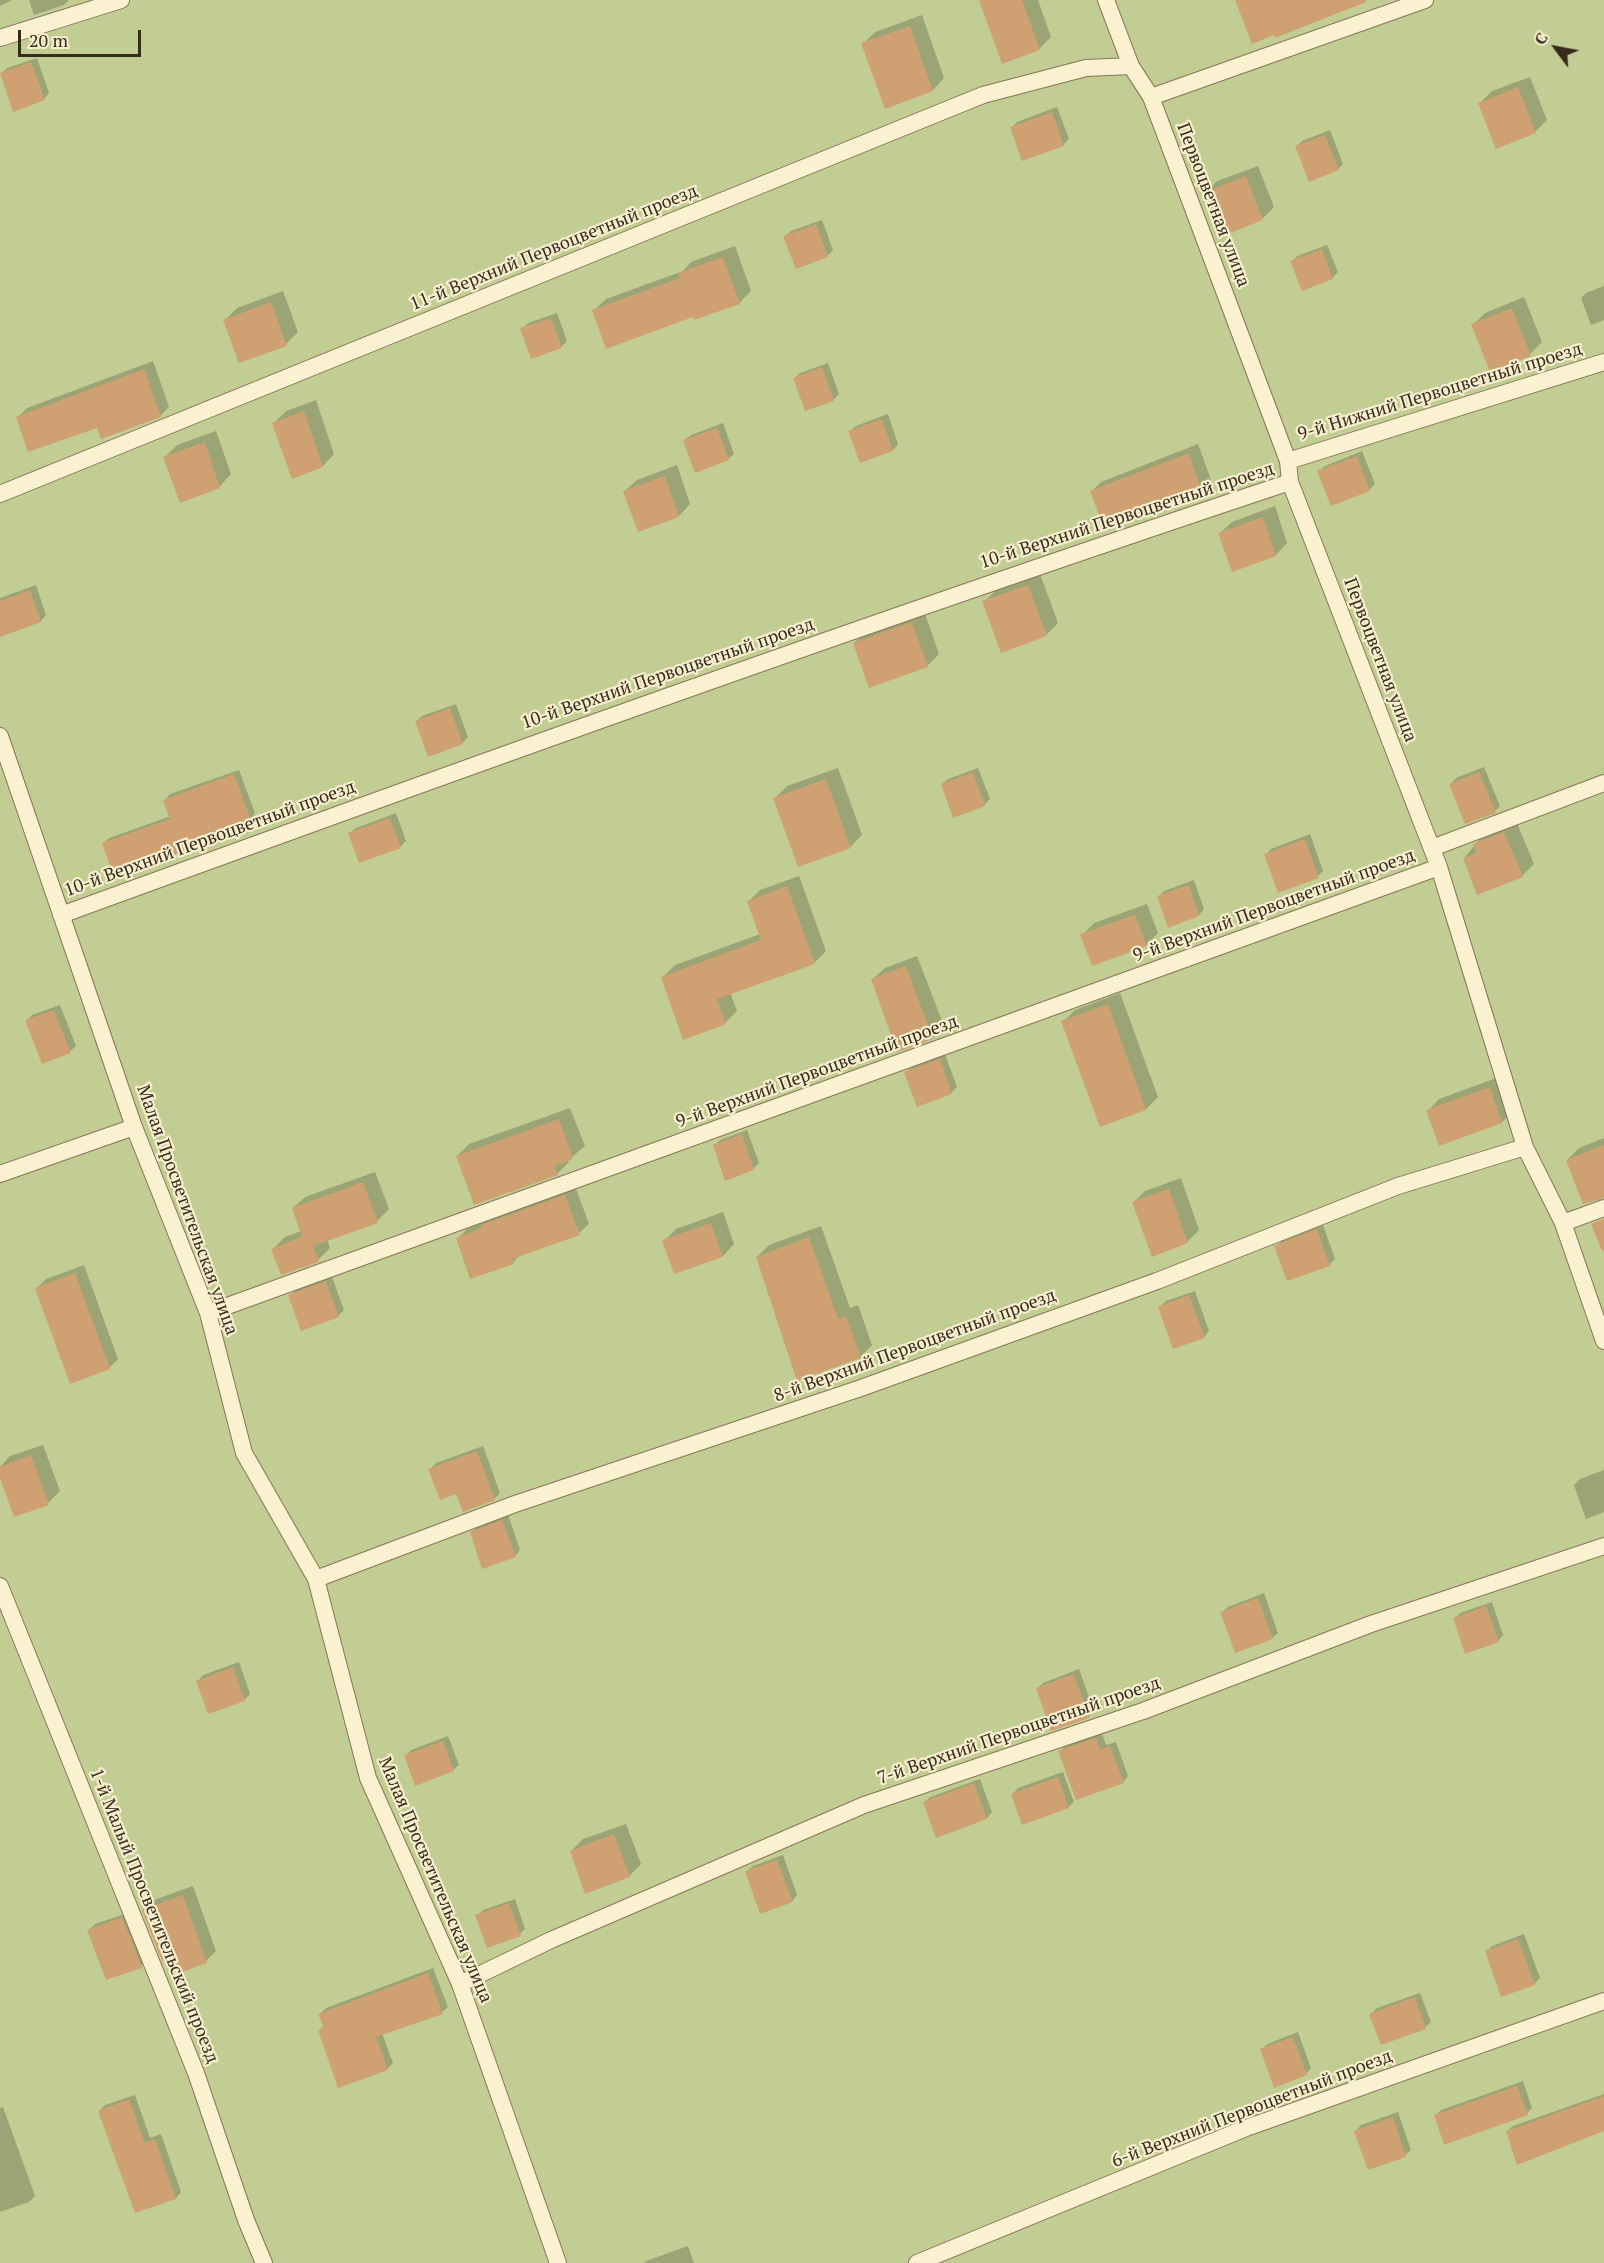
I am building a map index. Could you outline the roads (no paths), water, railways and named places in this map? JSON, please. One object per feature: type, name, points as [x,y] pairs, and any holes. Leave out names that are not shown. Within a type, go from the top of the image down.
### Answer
[{"type":"lane","points":[[0,38],[121,0]]},
{"type":"lane","name":"Первоцветная улица","points":[[1107,0],[1131,66],[1151,97],[1288,460],[1290,482],[1432,848],[1525,1147],[1563,1223],[1604,1341]]},
{"type":"lane","points":[[1151,97],[1425,0]]},
{"type":"lane","name":"11-й Верхний Первоцветный проезд","points":[[0,494],[983,95],[1086,68],[1131,66]]},
{"type":"lane","name":"9-й Нижний Первоцветный проезд","points":[[1288,460],[1604,362]]},
{"type":"lane","name":"10-й Верхний Первоцветный проезд","points":[[62,915],[511,750],[936,600],[1290,482]]},
{"type":"lane","name":"Малая Просветительская улица","points":[[0,736],[134,1127],[208,1313],[244,1453],[316,1579],[368,1778],[459,1984],[558,2263]]},
{"type":"lane","points":[[1432,848],[1604,783]]},
{"type":"lane","name":"9-й Верхний Первоцветный проезд","points":[[208,1313],[1439,867]]},
{"type":"lane","points":[[0,1174],[134,1127]]},
{"type":"lane","name":"8-й Верхний Первоцветный проезд","points":[[316,1579],[515,1504],[861,1388],[1146,1285],[1398,1186],[1525,1147]]},
{"type":"lane","points":[[1563,1223],[1604,1208]]},
{"type":"lane","name":"7-й Верхний Первоцветный проезд","points":[[459,1984],[551,1940],[864,1805],[1143,1711],[1371,1624],[1604,1546]]},
{"type":"lane","name":"1-й Малый Просветительский проезд","points":[[0,1586],[196,2073],[246,2220],[264,2263]]},
{"type":"lane","name":"6-й Верхний Первоцветный проезд","points":[[917,2263],[1245,2128],[1604,2001]]}]
